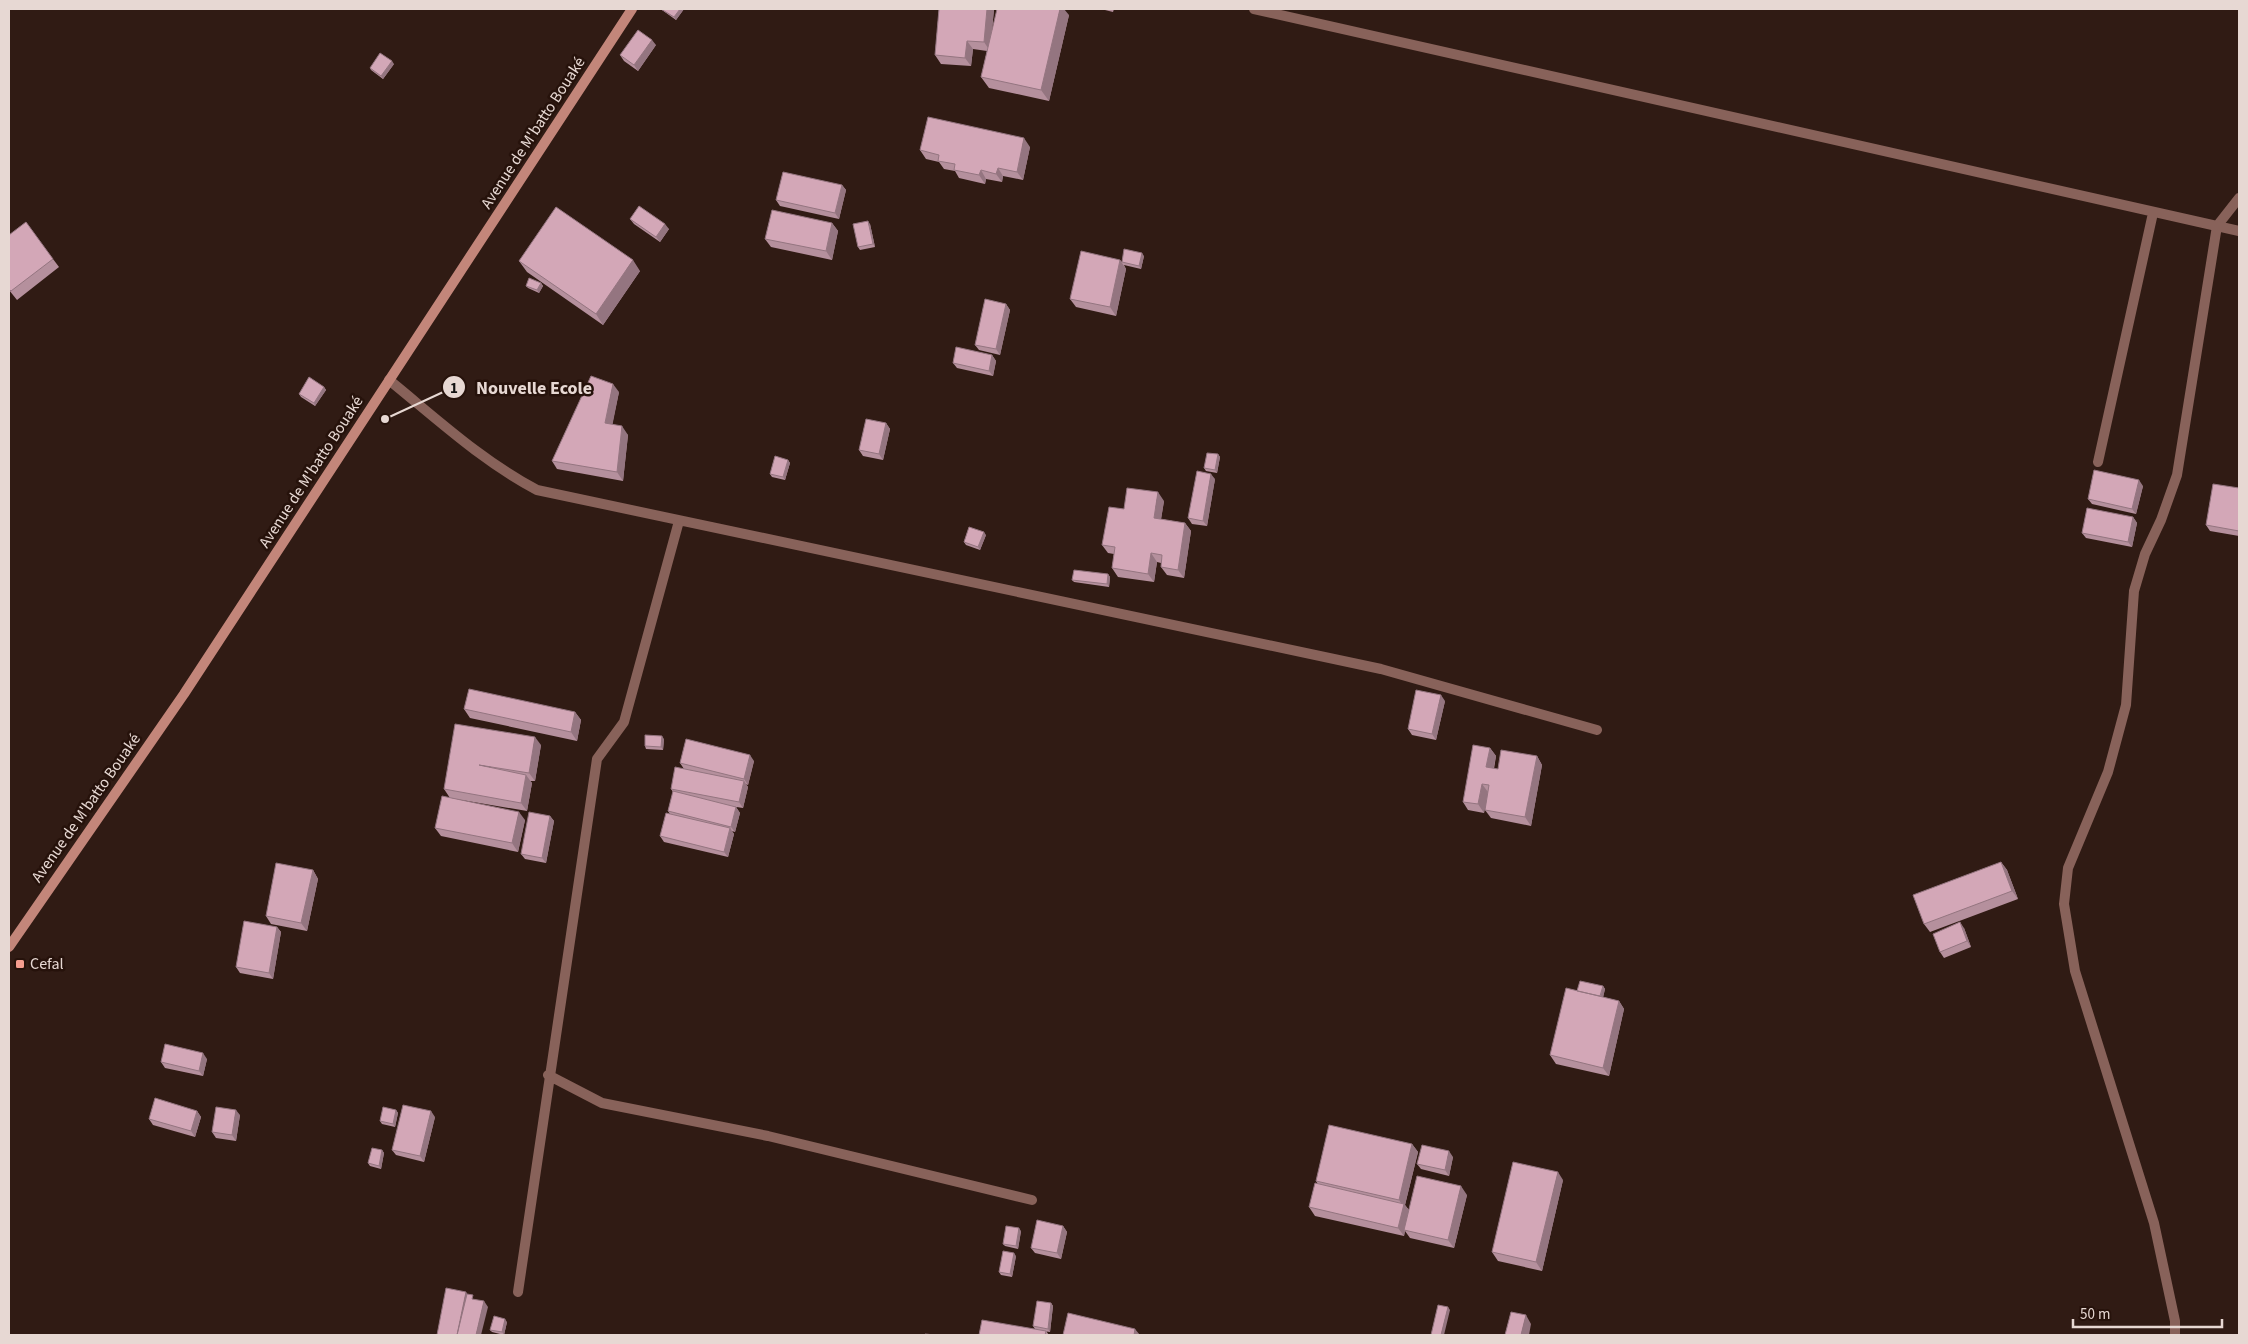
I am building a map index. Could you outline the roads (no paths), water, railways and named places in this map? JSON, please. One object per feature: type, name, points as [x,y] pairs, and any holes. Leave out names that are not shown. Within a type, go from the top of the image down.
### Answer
[{"type":"street","name":"Avenue de M'batto Bouaké","points":[[9,947],[184,694],[632,9]]},
{"type":"street","points":[[1254,9],[2239,231]]},
{"type":"street","points":[[2176,1335],[2175,1321],[2154,1223],[2075,972],[2064,904],[2068,868],[2108,772],[2126,704],[2134,591],[2145,554],[2161,520],[2177,475],[2217,226],[2239,198]]},
{"type":"street","points":[[2098,462],[2153,213]]},
{"type":"street","points":[[389,380],[484,458],[509,476],[537,490],[1381,669],[1597,730]]},
{"type":"street","points":[[518,1292],[548,1075],[597,759],[624,722],[679,521]]},
{"type":"street","points":[[548,1075],[602,1103],[768,1136],[1032,1200]]},
{"type":"place","name":"Nouvelle Ecole","points":[[385,419]]},
{"type":"place","name":"Cefal","points":[[20,964]]}]
